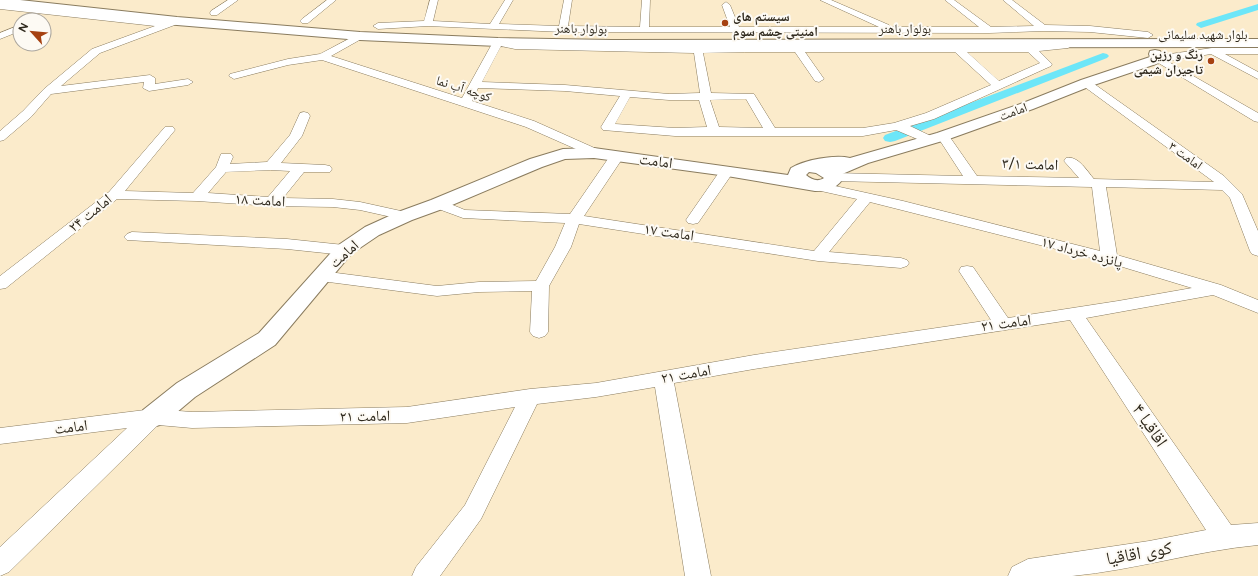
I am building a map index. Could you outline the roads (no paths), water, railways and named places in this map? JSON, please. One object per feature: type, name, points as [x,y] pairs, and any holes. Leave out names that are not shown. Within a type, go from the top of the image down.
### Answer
[{"type":"main road","name":"بولوار باهنر","points":[[92,0],[169,14],[360,36],[611,46],[813,39]]},
{"type":"main road","name":"بولوار باهنر","points":[[2,5],[145,18],[169,14],[214,13],[378,26],[505,32],[1085,44],[1115,43],[1159,52]]},
{"type":"main road","name":"بولوار باهنر","points":[[833,39],[899,32],[1148,34]]},
{"type":"main road","name":"بلوار شهید سلیمانی","points":[[1148,34],[1258,34]]},
{"type":"main road","name":"بلوار شهید سلیمانی","points":[[1159,52],[1258,43]]},
{"type":"main road","name":"امامت","points":[[153,417],[186,390],[267,339],[344,250],[372,231],[405,216],[438,204],[536,163],[563,154],[594,153],[727,171],[819,177],[918,133],[1028,106],[1159,52]]},
{"type":"street","points":[[214,13],[234,0]]},
{"type":"street","points":[[305,21],[332,0]]},
{"type":"street","points":[[428,23],[434,0]]},
{"type":"street","points":[[493,27],[509,0]]},
{"type":"street","points":[[562,29],[568,0]]},
{"type":"street","points":[[644,30],[646,0]]},
{"type":"street","points":[[949,0],[989,30]]},
{"type":"street","points":[[1007,0],[1043,28]]},
{"type":"street","points":[[827,1],[899,32]]},
{"type":"street","points":[[827,1],[845,1]]},
{"type":"street","points":[[2,5],[60,13],[169,14]]},
{"type":"street","points":[[726,5],[736,30]]},
{"type":"street","points":[[52,16],[60,13]]},
{"type":"street","points":[[0,137],[26,114],[48,91],[96,51],[169,14]]},
{"type":"street","points":[[378,26],[428,23],[562,29],[899,32],[1043,28],[1090,29],[1148,34]]},
{"type":"street","points":[[0,36],[12,31]]},
{"type":"street","points":[[234,76],[288,62],[323,57],[360,36]]},
{"type":"street","points":[[465,103],[498,42]]},
{"type":"street","points":[[611,46],[698,50],[1030,49],[1085,44]]},
{"type":"street","points":[[798,49],[819,79]]},
{"type":"street","points":[[958,49],[998,86]]},
{"type":"street","points":[[918,133],[930,116],[1047,64],[1030,49]]},
{"type":"street","points":[[698,50],[705,97],[714,131]]},
{"type":"street","points":[[1212,51],[1258,76]]},
{"type":"street","points":[[1159,52],[1258,51]]},
{"type":"street","points":[[1159,52],[1258,118]]},
{"type":"street","name":"کوچه آب نما","points":[[323,57],[530,124],[594,153]]},
{"type":"street","points":[[48,91],[150,78],[149,88],[188,82]]},
{"type":"street","name":"امامت ۳","points":[[1086,83],[1219,179],[1237,197],[1258,251]]},
{"type":"street","points":[[476,85],[565,88],[669,97],[750,96],[771,132]]},
{"type":"street","points":[[627,93],[607,127],[676,132],[918,133],[972,179]]},
{"type":"street","points":[[271,166],[296,136],[304,116]]},
{"type":"street","name":"امامت ۲۴","points":[[0,284],[114,195],[169,130]]},
{"type":"street","points":[[539,332],[541,286],[563,247],[574,219],[617,156]]},
{"type":"street","points":[[1072,161],[1094,183],[1110,258]]},
{"type":"street","points":[[197,197],[224,163],[325,169]]},
{"type":"street","points":[[272,202],[301,167]]},
{"type":"street","points":[[693,220],[727,171]]},
{"type":"street","name":"امامت ۳/۱","points":[[819,177],[972,179],[1226,186]]},
{"type":"street","name":"پانزده خرداد ۱۷","points":[[819,177],[866,198],[903,205],[1110,258],[1215,289],[1258,307]]},
{"type":"street","name":"پانزده خرداد ۱۷","points":[[819,177],[903,205]]},
{"type":"street","name":"امامت ۱۸","points":[[114,195],[197,197],[272,202],[333,203],[360,206],[405,216]]},
{"type":"street","points":[[818,256],[866,198]]},
{"type":"street","name":"امامت ۱۷","points":[[438,204],[463,214],[574,219],[818,256],[901,263]]},
{"type":"street","points":[[132,237],[287,244],[344,250]]},
{"type":"street","points":[[967,271],[1003,324]]},
{"type":"street","points":[[321,276],[437,291],[479,286],[541,286]]},
{"type":"street","name":"امامت ۲۱","points":[[153,417],[192,420],[407,415],[530,397],[596,390],[754,362],[1074,314],[1215,289]]},
{"type":"street","name":"اقاقیا ۴","points":[[1074,314],[1225,537]]},
{"type":"street","points":[[663,378],[698,576]]},
{"type":"street","points":[[425,576],[473,512],[530,397]]},
{"type":"street","points":[[0,564],[153,417]]},
{"type":"street","name":"امامت","points":[[0,436],[153,417]]},
{"type":"street","name":"کوی اقاقیا","points":[[1021,576],[1028,571],[1149,552],[1225,537],[1258,534]]},
{"type":"waterway","points":[[1201,25],[1258,7]]},
{"type":"waterway","points":[[890,138],[1103,56]]},
{"type":"place","name":"سیستم های امنیتی چشم سوم","points":[[725,23]]},
{"type":"place","name":"رنگ و رزین تاجیران شیمی","points":[[1211,61]]}]
